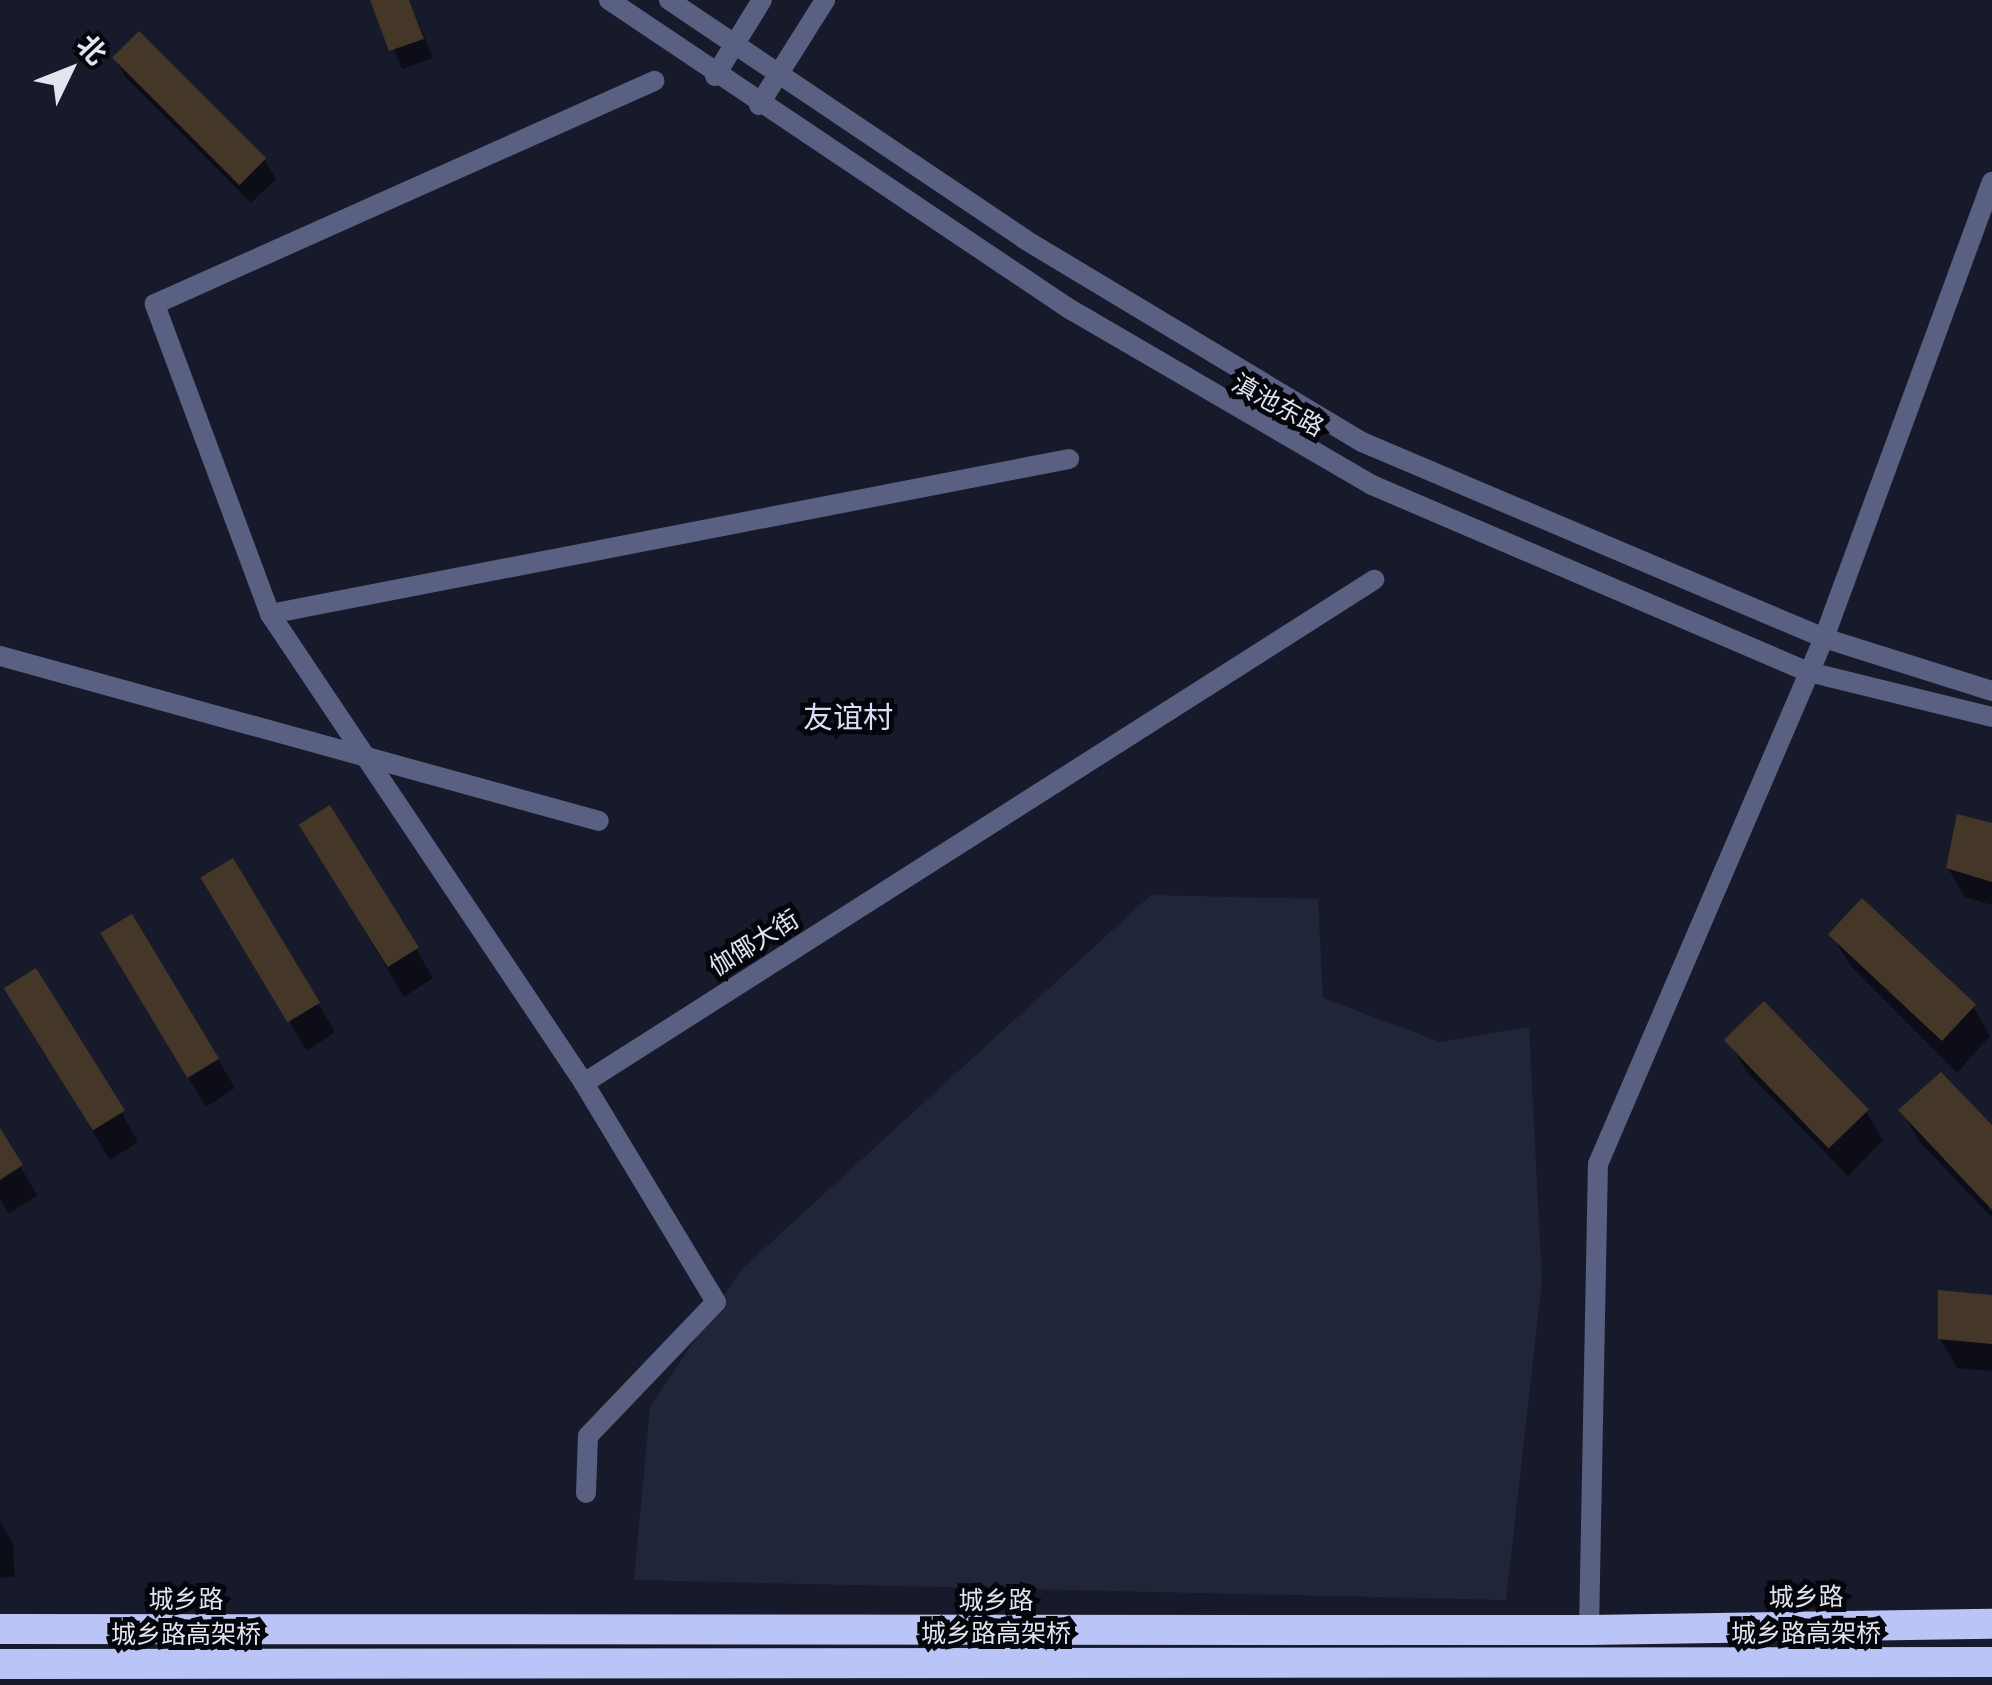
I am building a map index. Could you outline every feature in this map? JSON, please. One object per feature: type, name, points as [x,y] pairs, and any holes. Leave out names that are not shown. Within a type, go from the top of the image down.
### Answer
[{"type":"highway","name":"城乡路","points":[[0,1629],[1589,1630],[1992,1624]]},
{"type":"highway","name":"城乡路高架桥","points":[[0,1664],[1992,1662]]},
{"type":"street","name":"滇池东路","points":[[609,0],[715,76],[1176,377],[1356,477],[1809,672],[1992,717]]},
{"type":"street","name":"滇池东路","points":[[669,0],[778,76],[1133,308],[1362,442],[1824,638],[1992,691]]},
{"type":"street","points":[[715,76],[762,0]]},
{"type":"street","points":[[759,105],[825,0]]},
{"type":"street","points":[[586,1494],[588,1436],[716,1302],[584,1082],[270,614],[154,304],[654,81]]},
{"type":"street","points":[[1589,1630],[1598,1164],[1824,638],[1992,182]]},
{"type":"street","points":[[270,614],[1069,458]]},
{"type":"street","name":"伽倻大街","points":[[584,1082],[1374,580]]},
{"type":"street","points":[[0,656],[599,820]]},
{"type":"shaded area","points":[[1151,895],[1318,899],[1323,998],[1440,1042],[1529,1027],[1542,1281],[1506,1600],[634,1580],[650,1407],[742,1269]]},
{"type":"building","points":[[370,0],[409,0],[424,39],[389,51]]},
{"type":"building","points":[[139,31],[266,158],[239,185],[112,58]]},
{"type":"building","points":[[330,805],[419,947],[388,967],[299,825]]},
{"type":"building","points":[[1957,814],[1992,823],[1992,882],[1946,868]]},
{"type":"building","points":[[233,858],[320,1003],[287,1022],[200,878]]},
{"type":"building","points":[[1862,898],[1976,1004],[1942,1041],[1828,935]]},
{"type":"building","points":[[132,914],[219,1059],[187,1078],[100,933]]},
{"type":"building","points":[[36,968],[125,1110],[93,1131],[4,988]]},
{"type":"building","points":[[1764,1001],[1869,1110],[1829,1149],[1724,1040]]},
{"type":"building","points":[[1941,1072],[1992,1125],[1992,1210],[1898,1110]]},
{"type":"building","points":[[0,1128],[23,1165],[0,1180]]},
{"type":"building","points":[[1938,1290],[1992,1295],[1992,1344],[1938,1339]]},
{"type":"district","name":"友谊村","points":[[848,717]]}]
